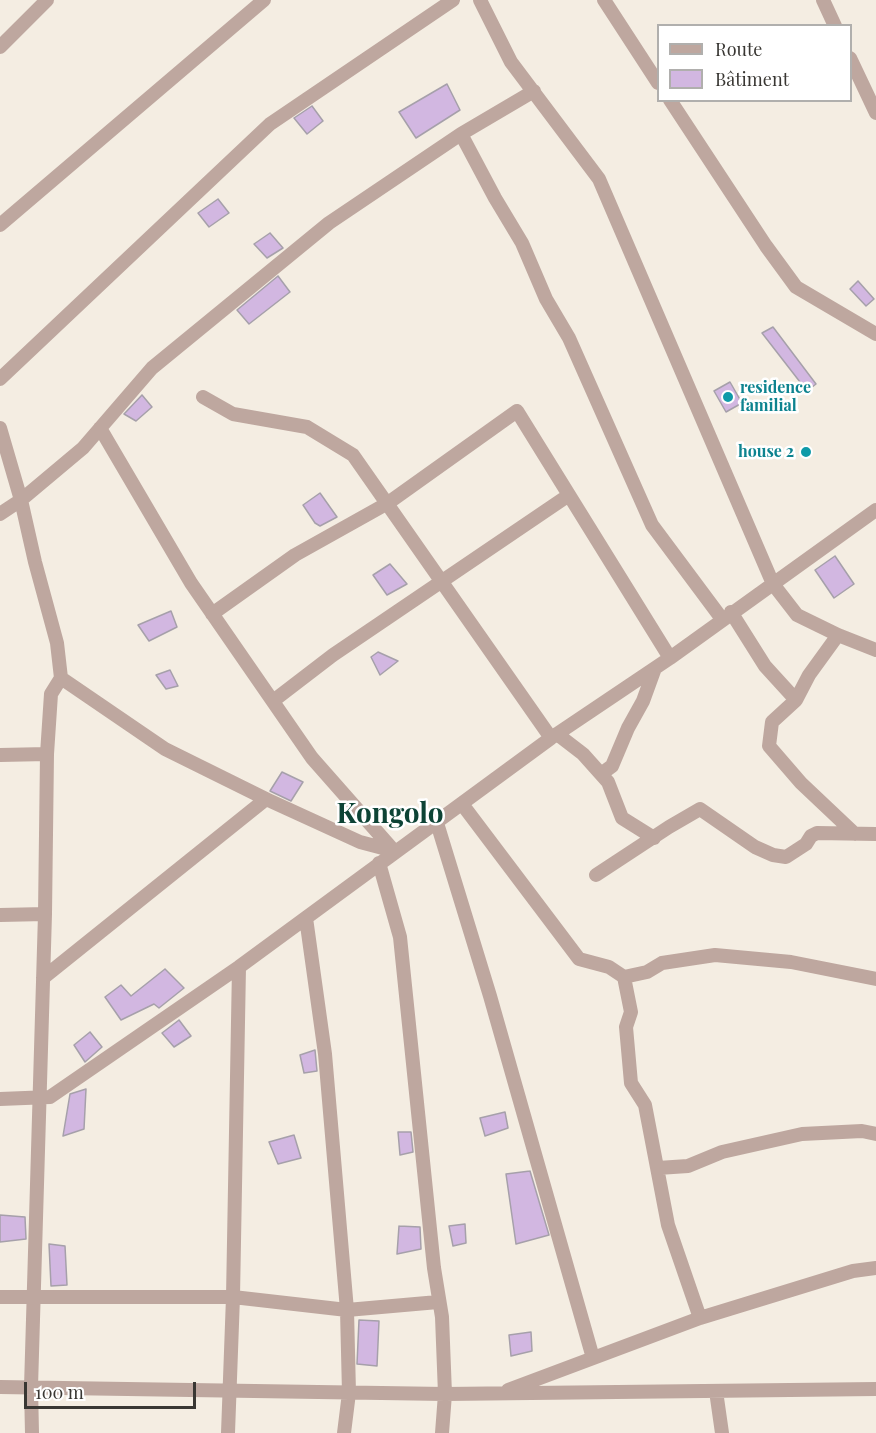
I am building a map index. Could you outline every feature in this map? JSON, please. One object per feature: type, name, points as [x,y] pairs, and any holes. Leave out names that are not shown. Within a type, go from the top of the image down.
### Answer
[{"type":"street","points":[[0,47],[47,0]]},
{"type":"street","points":[[0,225],[264,0]]},
{"type":"street","points":[[0,379],[270,124],[453,0]]},
{"type":"street","points":[[480,0],[511,62],[599,178],[773,584],[798,615],[838,635],[876,650]]},
{"type":"street","points":[[604,0],[657,81]]},
{"type":"street","points":[[823,0],[834,24]]},
{"type":"street","points":[[852,62],[876,113]]},
{"type":"street","points":[[0,514],[21,500],[83,448],[152,368],[311,237],[461,134],[534,92]]},
{"type":"street","points":[[671,102],[766,246],[796,287],[876,334]]},
{"type":"street","points":[[461,134],[522,243],[546,299],[569,338],[652,525],[765,666],[796,700]]},
{"type":"street","points":[[203,397],[233,414],[307,426],[353,455],[554,736],[583,754],[608,782],[622,818],[654,838]]},
{"type":"street","points":[[212,614],[295,555],[388,503],[517,411],[670,658]]},
{"type":"street","points":[[0,428],[57,642],[61,678],[51,694],[46,754],[45,914],[31,1387],[32,1433]]},
{"type":"street","points":[[100,428],[191,583],[312,758],[394,851]]},
{"type":"street","points":[[273,701],[333,655],[569,495]]},
{"type":"street","points":[[0,1099],[50,1097],[239,967],[394,851],[437,823],[554,736],[670,658],[876,510]]},
{"type":"street","points":[[838,635],[809,675],[796,700],[772,722],[769,746],[801,783],[855,834]]},
{"type":"street","points":[[601,774],[612,766],[628,728],[643,701],[654,668]]},
{"type":"street","points":[[61,678],[165,749],[360,842],[394,851]]},
{"type":"street","points":[[0,754],[46,754]]},
{"type":"street","points":[[43,978],[266,799]]},
{"type":"street","points":[[462,804],[579,959],[609,966],[624,976],[646,972],[662,963],[715,955],[791,962],[876,979]]},
{"type":"street","points":[[596,875],[700,809],[755,847],[786,857],[806,844],[811,836],[817,833],[876,834]]},
{"type":"street","points":[[437,823],[490,996],[593,1358]]},
{"type":"street","points":[[379,863],[400,937],[438,1302],[442,1317],[445,1394],[442,1433]]},
{"type":"street","points":[[0,915],[45,914]]},
{"type":"street","points":[[306,918],[325,1054],[347,1310],[349,1393],[344,1433]]},
{"type":"street","points":[[228,1433],[239,967]]},
{"type":"street","points":[[624,976],[631,1012],[626,1027],[631,1083],[645,1105],[668,1225],[700,1318]]},
{"type":"street","points":[[658,1168],[688,1166],[722,1152],[802,1134],[862,1131],[876,1134]]},
{"type":"street","points":[[498,1394],[700,1318],[853,1271],[876,1268]]},
{"type":"street","points":[[0,1298],[233,1297],[347,1310],[438,1302]]},
{"type":"street","points":[[0,1387],[445,1394],[876,1389]]},
{"type":"street","points":[[716,1391],[722,1433]]},
{"type":"building","points":[[447,84],[460,110],[416,138],[399,112]]},
{"type":"building","points":[[312,106],[323,121],[307,134],[294,118]]},
{"type":"building","points":[[218,199],[229,213],[209,227],[198,213]]},
{"type":"building","points":[[270,233],[283,248],[267,258],[254,244]]},
{"type":"building","points":[[278,276],[290,292],[249,324],[237,310]]},
{"type":"building","points":[[858,281],[874,299],[866,306],[850,289]]},
{"type":"building","points":[[773,327],[816,384],[807,391],[762,333]]},
{"type":"building","name":"residence familial","points":[[730,382],[742,403],[726,412],[714,391]]},
{"type":"building","points":[[142,395],[152,407],[136,421],[124,414]]},
{"type":"building","points":[[320,493],[337,517],[320,526],[315,523],[303,505]]},
{"type":"building","points":[[835,556],[854,584],[834,598],[815,570]]},
{"type":"building","points":[[390,564],[407,584],[387,595],[373,575]]},
{"type":"building","points":[[171,611],[177,627],[149,641],[138,625]]},
{"type":"building","points":[[378,652],[398,661],[380,675],[371,657]]},
{"type":"building","points":[[170,670],[178,686],[166,689],[156,675]]},
{"type":"building","points":[[282,772],[303,782],[291,801],[270,791]]},
{"type":"building","points":[[165,969],[184,988],[159,1008],[154,1004],[121,1020],[105,997],[121,985],[131,996]]},
{"type":"building","points":[[179,1020],[191,1036],[174,1047],[162,1033]]},
{"type":"building","points":[[90,1032],[102,1047],[85,1062],[74,1045]]},
{"type":"building","points":[[315,1050],[317,1071],[304,1073],[300,1055]]},
{"type":"building","points":[[86,1089],[84,1129],[63,1136],[70,1094]]},
{"type":"building","points":[[505,1112],[508,1128],[485,1136],[480,1118]]},
{"type":"building","points":[[398,1132],[411,1132],[413,1152],[400,1155]]},
{"type":"building","points":[[294,1135],[301,1158],[278,1164],[269,1142]]},
{"type":"building","points":[[530,1171],[549,1235],[516,1244],[506,1174]]},
{"type":"building","points":[[0,1215],[25,1217],[26,1239],[0,1242]]},
{"type":"building","points":[[465,1224],[466,1243],[453,1246],[449,1226]]},
{"type":"building","points":[[399,1226],[420,1227],[421,1249],[397,1254]]},
{"type":"building","points":[[49,1244],[65,1246],[67,1285],[51,1286]]},
{"type":"building","points":[[359,1320],[379,1321],[377,1366],[357,1364]]},
{"type":"building","points":[[531,1332],[532,1351],[511,1356],[509,1335]]},
{"type":"place","name":"residence familial","points":[[728,397]]},
{"type":"place","name":"house 2","points":[[806,452]]},
{"type":"district","name":"Kongolo","points":[[390,814]]}]
